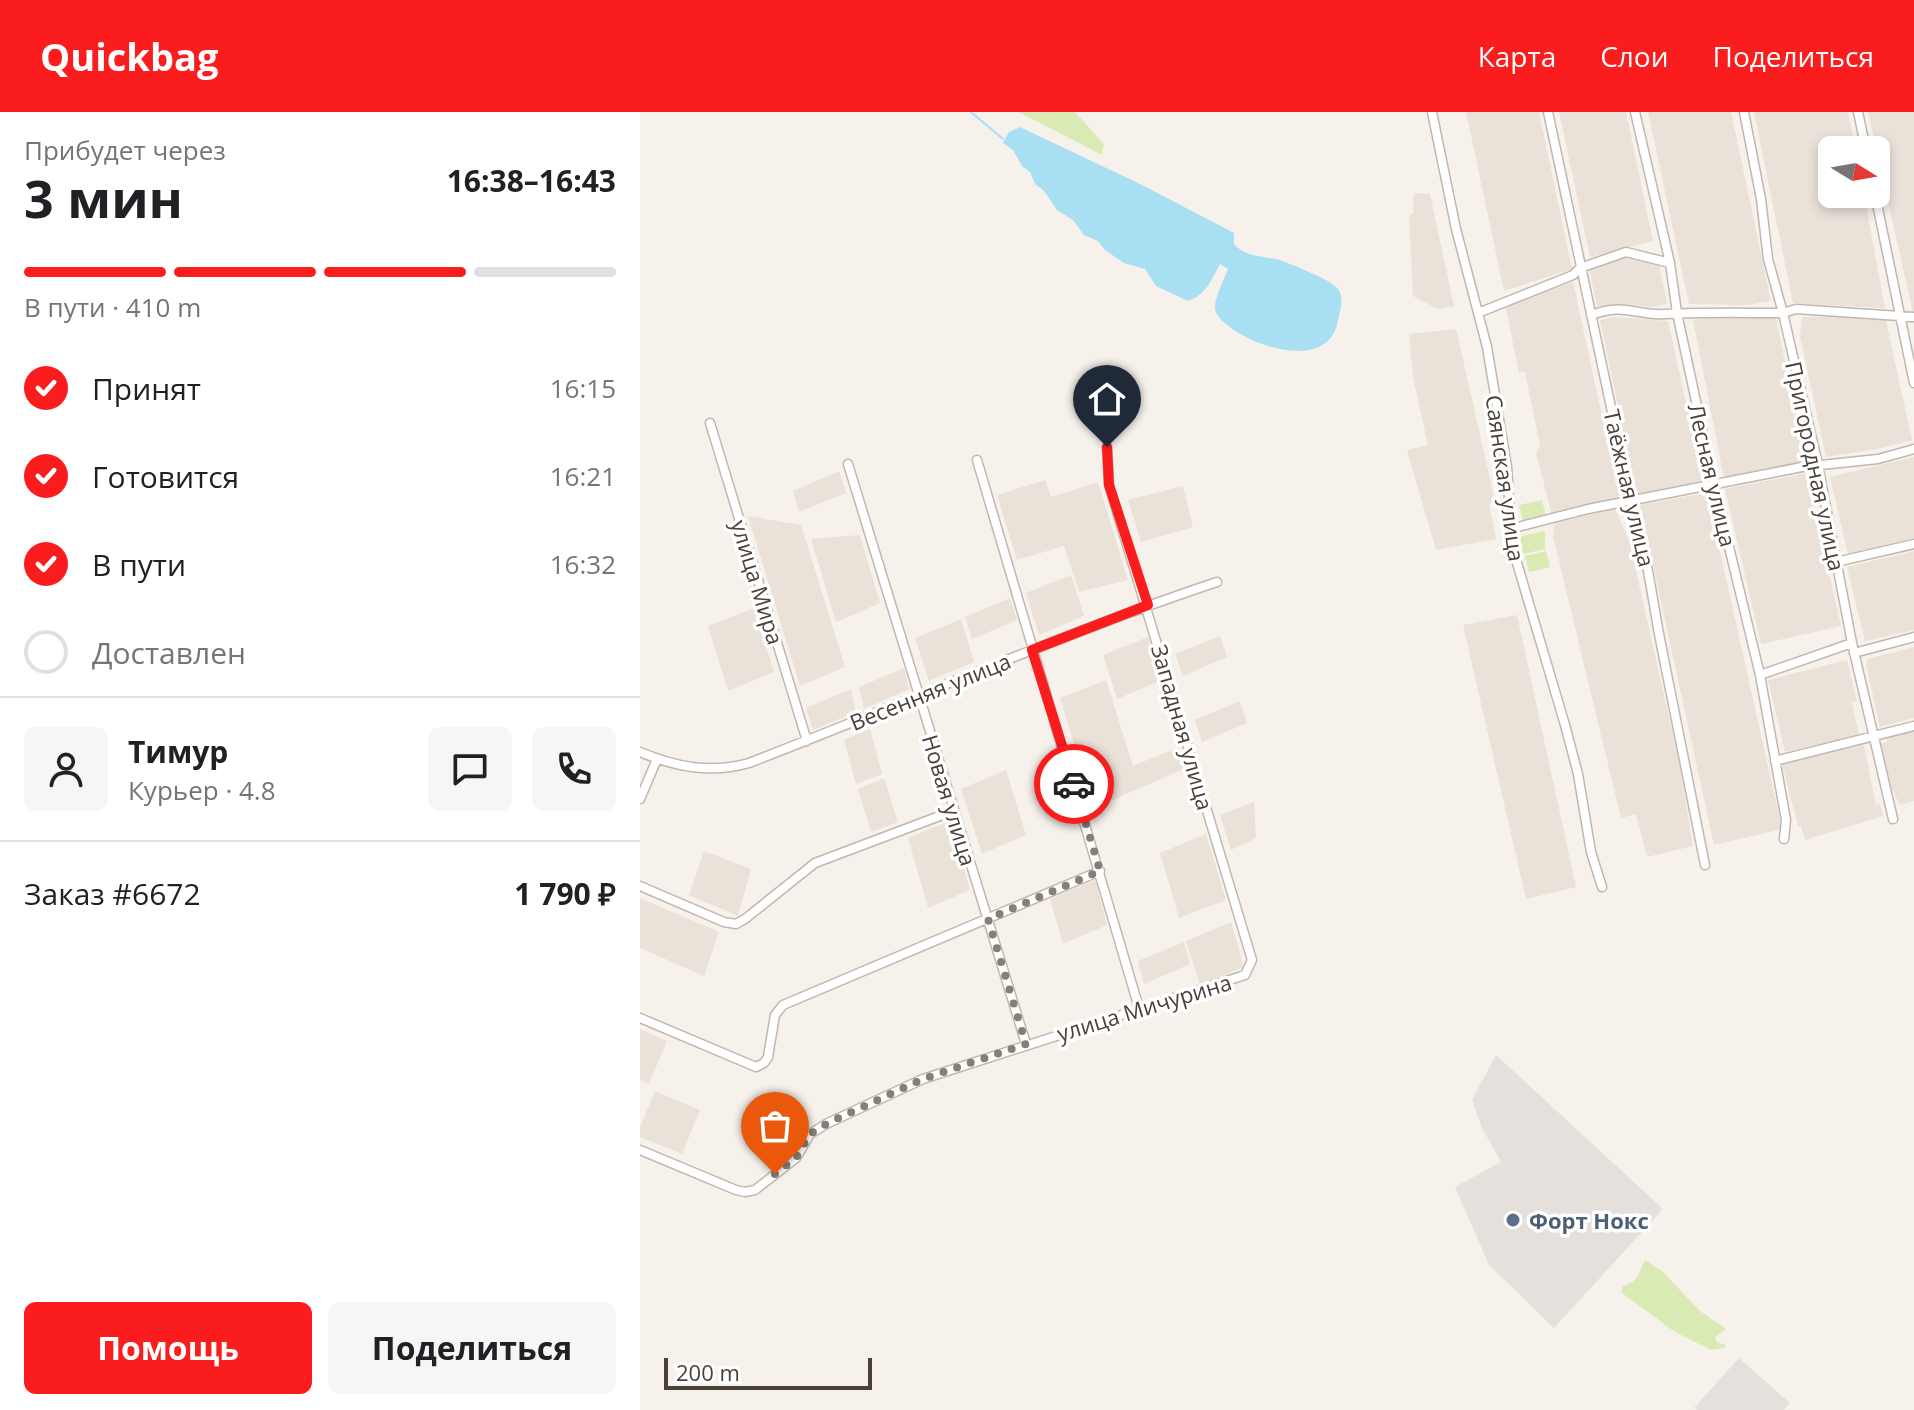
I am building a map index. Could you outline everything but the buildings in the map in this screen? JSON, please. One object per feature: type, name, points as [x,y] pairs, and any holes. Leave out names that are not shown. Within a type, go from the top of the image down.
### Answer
[{"type":"street","name":"Саянская улица","points":[[1432,112],[1456,229],[1487,347],[1507,467],[1512,546],[1572,749],[1591,852],[1602,887]]},
{"type":"street","name":"Таёжная улица","points":[[1548,112],[1631,501],[1644,540],[1705,865]]},
{"type":"street","name":"Лесная улица","points":[[1635,112],[1670,263],[1677,313],[1714,485],[1760,675],[1786,820],[1784,839]]},
{"type":"street","name":"Пригородная улица","points":[[1744,112],[1761,199],[1768,259],[1818,465],[1853,648],[1893,819]]},
{"type":"street","points":[[1858,112],[1863,136]]},
{"type":"street","points":[[1878,208],[1914,383]]},
{"type":"street","points":[[1478,313],[1573,275],[1580,268],[1626,252],[1670,263]]},
{"type":"street","points":[[1591,315],[1606,309],[1627,308],[1662,315],[1783,313],[1796,309],[1914,317]]},
{"type":"street","name":"улица Мира","points":[[710,423],[807,741]]},
{"type":"street","name":"Западная улица","points":[[1107,447],[1109,485],[1148,605],[1252,960]]},
{"type":"street","points":[[1510,529],[1631,501],[1818,465],[1878,459],[1914,449]]},
{"type":"street","points":[[977,460],[1139,1008]]},
{"type":"street","name":"Новая улица","points":[[848,464],[1026,1044]]},
{"type":"street","points":[[1836,562],[1914,544]]},
{"type":"street","name":"Весенняя улица","points":[[640,752],[693,768],[727,769],[807,741],[1148,605],[1217,582]]},
{"type":"street","points":[[1760,675],[1853,648],[1914,637]]},
{"type":"street","points":[[1775,761],[1914,726]]},
{"type":"street","points":[[640,799],[657,759]]},
{"type":"street","points":[[640,886],[724,922],[736,924],[815,863],[953,811]]},
{"type":"street","points":[[640,1018],[756,1067],[768,1057],[775,1015],[783,1005],[1100,871]]},
{"type":"street","name":"улица Мичурина","points":[[640,1150],[736,1190],[755,1190],[796,1158],[810,1134],[923,1079],[1245,975],[1252,960]]},
{"type":"shaded area","points":[[1466,112],[1539,112],[1572,269],[1504,291]]},
{"type":"shaded area","points":[[1559,112],[1626,112],[1653,241],[1590,257]]},
{"type":"shaded area","points":[[1648,112],[1731,112],[1771,301],[1747,305],[1689,304]]},
{"type":"shaded area","points":[[1754,112],[1848,112],[1853,136],[1818,136],[1818,208],[1867,208],[1885,308],[1793,303]]},
{"type":"shaded area","points":[[1868,112],[1914,112],[1914,313],[1889,208],[1890,136],[1873,136]]},
{"type":"shaded area","points":[[1414,193],[1430,194],[1454,306],[1438,309],[1413,296],[1409,216],[1413,213]]},
{"type":"shaded area","points":[[1657,253],[1667,304],[1651,307],[1628,304],[1597,306],[1589,269],[1623,258]]},
{"type":"shaded area","points":[[1573,282],[1620,499],[1552,515],[1536,453],[1540,445],[1525,372],[1519,373],[1505,303]]},
{"type":"shaded area","points":[[1732,315],[1776,318],[1805,461],[1724,478],[1693,320]]},
{"type":"shaded area","points":[[1885,316],[1912,440],[1826,457],[1800,336],[1802,317]]},
{"type":"shaded area","points":[[1614,317],[1668,321],[1704,483],[1637,497],[1600,320]]},
{"type":"shaded area","points":[[1456,329],[1495,501],[1489,504],[1496,539],[1436,550],[1407,450],[1428,445],[1413,377],[1409,334]]},
{"type":"shaded area","points":[[1914,457],[1914,538],[1848,554],[1830,477]]},
{"type":"shaded area","points":[[839,471],[846,493],[799,512],[793,491]]},
{"type":"shaded area","points":[[1806,473],[1841,626],[1761,644],[1725,489]]},
{"type":"shaded area","points":[[1045,480],[1051,497],[1098,482],[1128,580],[1079,592],[1064,546],[1017,560],[997,495]]},
{"type":"shaded area","points":[[1183,486],[1193,527],[1141,542],[1128,500]]},
{"type":"shaded area","points":[[1707,493],[1782,829],[1714,845],[1640,505]]},
{"type":"shaded area","points":[[1615,509],[1629,540],[1680,766],[1693,846],[1647,857],[1636,814],[1621,818],[1553,536],[1555,523]]},
{"type":"shaded area","points":[[748,516],[801,525],[845,667],[800,686]]},
{"type":"shaded area","points":[[860,535],[880,603],[836,622],[811,539]]},
{"type":"shaded area","points":[[1914,551],[1914,630],[1865,641],[1847,567]]},
{"type":"shaded area","points":[[1071,575],[1084,616],[1039,635],[1026,593]]},
{"type":"shaded area","points":[[1010,598],[1017,620],[972,639],[965,617]]},
{"type":"shaded area","points":[[754,608],[774,672],[728,691],[708,626]]},
{"type":"shaded area","points":[[1517,615],[1576,887],[1526,899],[1463,625]]},
{"type":"shaded area","points":[[961,619],[974,662],[929,681],[915,638]]},
{"type":"shaded area","points":[[1220,636],[1227,657],[1183,676],[1175,654]]},
{"type":"shaded area","points":[[1148,637],[1162,680],[1117,699],[1103,655]]},
{"type":"shaded area","points":[[1914,647],[1914,718],[1880,727],[1866,664],[1868,659]]},
{"type":"shaded area","points":[[1847,660],[1857,701],[1852,702],[1859,735],[1785,752],[1768,680]]},
{"type":"shaded area","points":[[904,668],[909,689],[864,709],[859,687]]},
{"type":"shaded area","points":[[1106,680],[1133,766],[1179,747],[1186,768],[1094,808],[1060,698]]},
{"type":"shaded area","points":[[851,689],[856,712],[813,730],[806,708]]},
{"type":"shaded area","points":[[1240,701],[1247,723],[1202,742],[1195,720]]},
{"type":"shaded area","points":[[870,729],[882,774],[856,784],[844,740]]},
{"type":"shaded area","points":[[1914,731],[1914,801],[1900,805],[1889,783],[1879,744],[1887,742],[1887,738]]},
{"type":"shaded area","points":[[1864,745],[1876,805],[1880,804],[1883,816],[1805,840],[1801,826],[1798,826],[1782,764]]},
{"type":"shaded area","points":[[1006,770],[1026,835],[982,854],[961,789]]},
{"type":"shaded area","points":[[884,778],[898,822],[871,832],[858,789]]},
{"type":"shaded area","points":[[1254,802],[1256,838],[1231,850],[1220,815]]},
{"type":"shaded area","points":[[950,821],[970,890],[928,908],[908,838]]},
{"type":"shaded area","points":[[1206,834],[1226,900],[1179,918],[1160,853]]},
{"type":"shaded area","points":[[704,851],[751,869],[738,916],[689,895]]},
{"type":"shaded area","points":[[1095,880],[1107,925],[1063,944],[1050,899]]},
{"type":"shaded area","points":[[640,898],[719,932],[704,976],[640,948]]},
{"type":"shaded area","points":[[1231,922],[1244,967],[1200,985],[1186,941]]},
{"type":"shaded area","points":[[1184,942],[1190,964],[1144,984],[1138,961]]},
{"type":"shaded area","points":[[640,1029],[667,1041],[649,1084],[640,1080]]},
{"type":"shaded area","points":[[1496,1055],[1663,1209],[1554,1328],[1489,1265],[1455,1187],[1501,1162],[1482,1128],[1472,1100]]},
{"type":"shaded area","points":[[655,1091],[700,1110],[682,1154],[640,1137],[640,1127]]},
{"type":"shaded area","points":[[1739,1358],[1790,1403],[1784,1410],[1694,1408]]},
{"type":"green space","points":[[1019,112],[1075,112],[1104,144],[1102,155]]},
{"type":"green space","points":[[1542,500],[1546,516],[1523,521],[1519,505]]},
{"type":"green space","points":[[1545,531],[1545,549],[1523,554],[1519,537]]},
{"type":"green space","points":[[1546,551],[1550,567],[1529,572],[1525,556]]},
{"type":"green space","points":[[1645,1260],[1662,1271],[1700,1311],[1726,1329],[1715,1337],[1717,1342],[1726,1345],[1724,1348],[1711,1350],[1675,1332],[1622,1293],[1622,1287],[1635,1280]]},
{"type":"water","points":[[1020,127],[1234,233],[1234,244],[1239,249],[1285,262],[1329,282],[1339,290],[1341,301],[1338,320],[1330,339],[1315,348],[1295,351],[1274,348],[1234,330],[1215,309],[1228,269],[1220,264],[1204,291],[1188,301],[1156,286],[1145,269],[1124,263],[1098,241],[1084,235],[1073,220],[1057,210],[1013,150],[1003,143],[1009,132]]},
{"type":"waterway","points":[[971,112],[1003,139]]},
{"type":"way so far","points":[[775,1174],[796,1158],[810,1134],[828,1123],[923,1079],[978,1063],[1026,1044],[988,919],[1100,871],[1074,784]]},
{"type":"place","name":"Форт Нокс","points":[[1513,1220]]},
{"type":"route","points":[[1074,784],[1032,650],[1148,605],[1109,485],[1107,447]]}]
